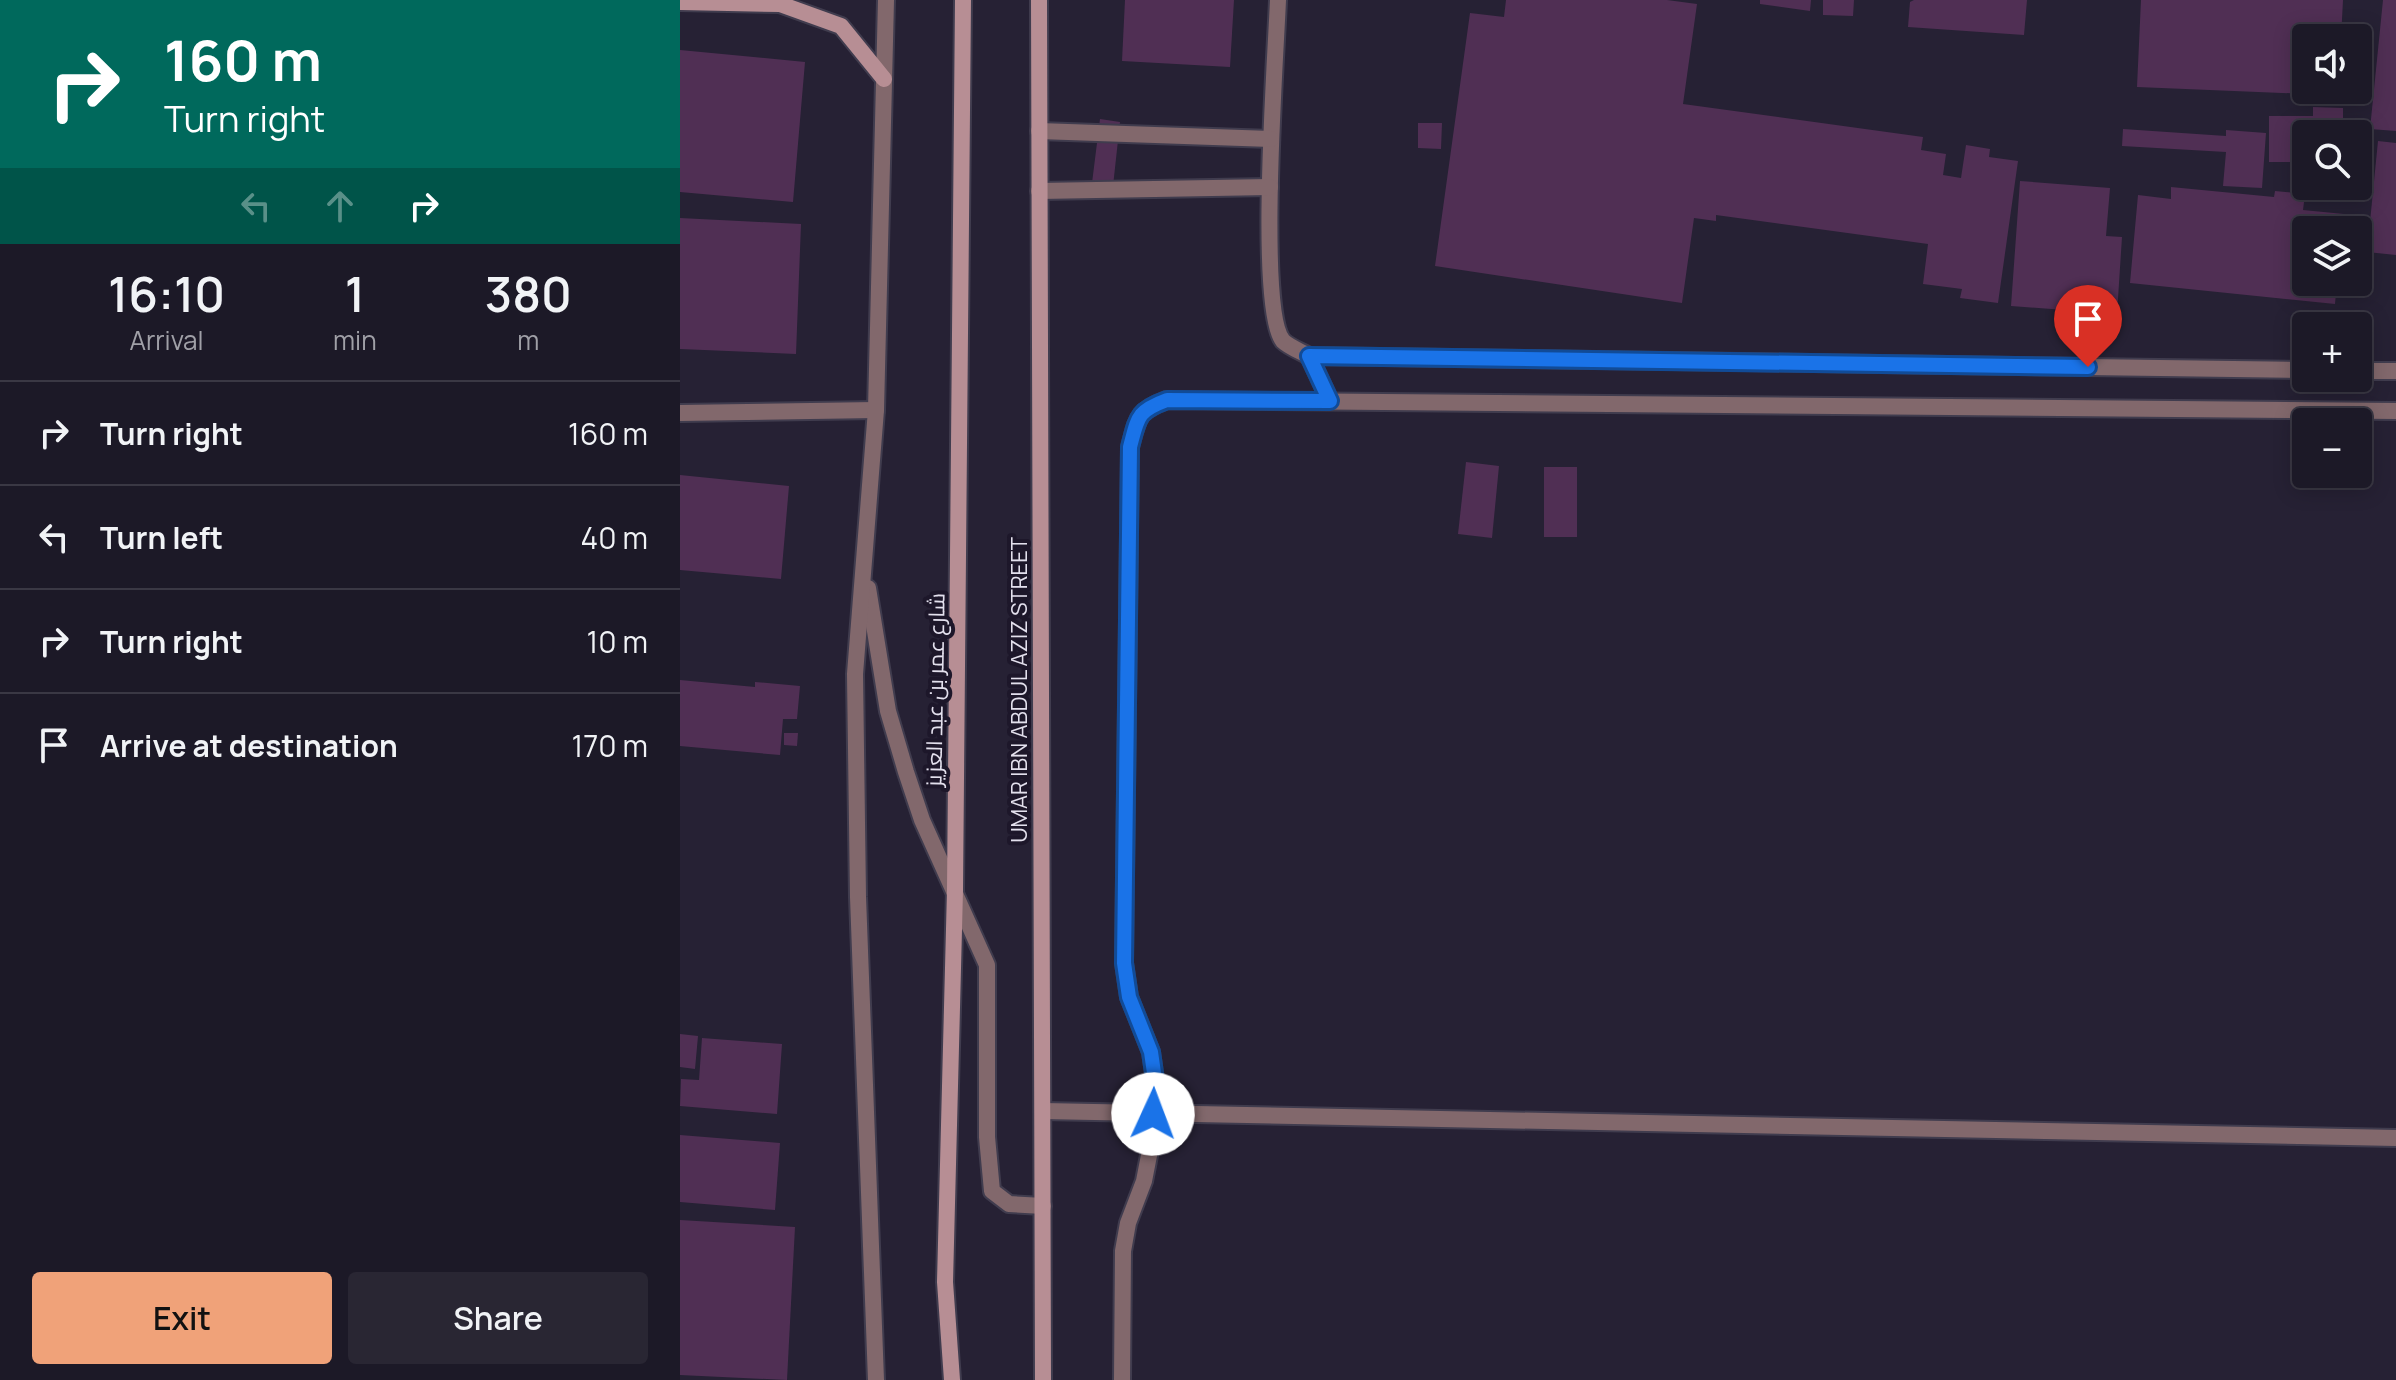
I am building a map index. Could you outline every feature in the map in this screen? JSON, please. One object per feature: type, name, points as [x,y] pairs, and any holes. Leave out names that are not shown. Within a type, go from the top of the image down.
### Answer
[{"type":"main road","name":"شارع عمر بن عبد العزيز","points":[[952,1380],[945,1282],[955,890],[963,0]]},
{"type":"main road","name":"UMAR IBN ABDUL AZIZ STREET","points":[[1039,0],[1043,1380]]},
{"type":"main road","points":[[680,2],[784,2],[841,26],[884,79]]},
{"type":"street","points":[[876,1380],[855,674],[876,410],[886,0]]},
{"type":"street","points":[[1278,0],[1270,187],[1273,316],[1283,341],[1309,356],[2292,370]]},
{"type":"street","points":[[1039,131],[1271,139]]},
{"type":"street","points":[[1039,191],[1270,187]]},
{"type":"street","points":[[1309,356],[1330,401]]},
{"type":"street","points":[[2372,371],[2396,371]]},
{"type":"street","points":[[1122,1380],[1123,1251],[1128,1223],[1144,1181],[1152,1140],[1155,1080],[1151,1052],[1129,997],[1124,963],[1130,447],[1137,421],[1146,408],[1167,400],[2396,411]]},
{"type":"street","points":[[680,413],[876,410]]},
{"type":"street","points":[[864,563],[888,711],[922,820],[987,965],[987,1137],[992,1191],[1009,1204],[1043,1206]]},
{"type":"street","points":[[1043,1111],[2396,1138]]},
{"type":"building","points":[[1125,0],[1234,0],[1230,67],[1122,61]]},
{"type":"building","points":[[1506,0],[1667,0],[1697,4],[1683,104],[1923,137],[1921,150],[1946,154],[1943,175],[1961,178],[1966,145],[1990,149],[1989,157],[2018,161],[1998,303],[1960,298],[1962,289],[1923,284],[1928,244],[1716,215],[1716,221],[1694,218],[1682,303],[1435,266],[1470,13],[1504,17]]},
{"type":"building","points":[[1760,0],[1811,0],[1810,11],[1760,4]]},
{"type":"building","points":[[1823,0],[1854,0],[1853,16],[1823,15]]},
{"type":"building","points":[[2027,0],[2024,35],[1908,27],[1910,2]]},
{"type":"building","points":[[2141,0],[2343,0],[2342,24],[2292,24],[2292,93],[2137,87]]},
{"type":"building","points":[[2383,0],[2396,0],[2396,131],[2372,129]]},
{"type":"building","points":[[680,50],[805,62],[793,202],[680,192]]},
{"type":"building","points":[[2313,107],[2343,108],[2343,120],[2292,120],[2292,162],[2269,162],[2269,116],[2313,116]]},
{"type":"building","points":[[1100,119],[1120,122],[1113,186],[1092,183]]},
{"type":"building","points":[[1418,123],[1442,123],[1441,149],[1418,148]]},
{"type":"building","points":[[2123,129],[2226,136],[2226,130],[2266,133],[2262,188],[2223,186],[2226,152],[2122,146]]},
{"type":"building","points":[[2378,141],[2396,143],[2396,255],[2372,253],[2371,216]]},
{"type":"building","points":[[2020,181],[2110,188],[2106,236],[2122,237],[2117,314],[2011,306]]},
{"type":"building","points":[[2171,187],[2274,197],[2275,191],[2292,193],[2292,200],[2304,200],[2303,210],[2344,214],[2292,216],[2292,296],[2336,296],[2335,304],[2130,283],[2138,195],[2171,199]]},
{"type":"building","points":[[680,218],[801,224],[796,354],[680,349]]},
{"type":"building","points":[[1466,462],[1499,466],[1492,538],[1458,534]]},
{"type":"building","points":[[1544,467],[1577,467],[1577,537],[1544,537]]},
{"type":"building","points":[[680,475],[789,486],[781,579],[680,570]]},
{"type":"building","points":[[680,680],[755,687],[755,682],[800,686],[797,719],[783,719],[780,755],[680,746]]},
{"type":"building","points":[[784,733],[798,733],[797,746],[784,745]]},
{"type":"building","points":[[680,1034],[698,1036],[695,1069],[680,1067]]},
{"type":"building","points":[[702,1038],[782,1044],[777,1114],[680,1106],[681,1079],[699,1080]]},
{"type":"building","points":[[680,1135],[780,1143],[775,1210],[680,1202]]},
{"type":"building","points":[[680,1220],[795,1227],[787,1380],[680,1375]]},
{"type":"route","points":[[1153,1114],[1155,1080],[1151,1052],[1129,997],[1124,963],[1130,447],[1137,421],[1146,408],[1167,400],[1330,401],[1309,356],[2088,367]]}]
